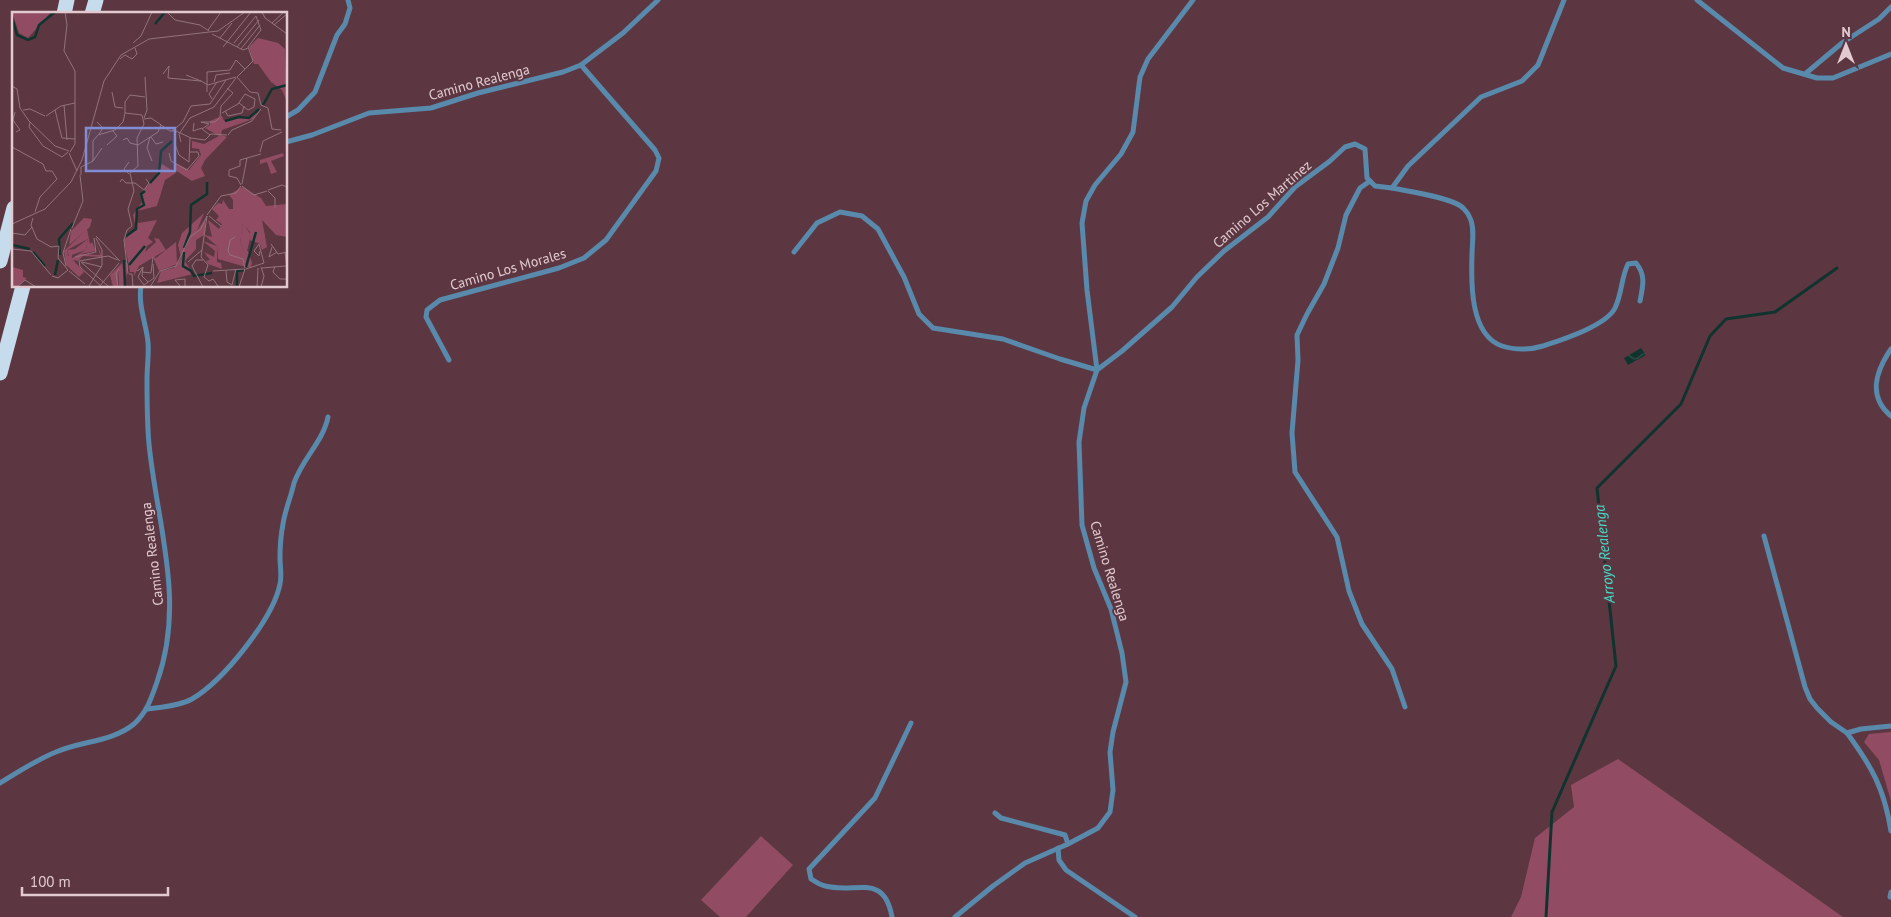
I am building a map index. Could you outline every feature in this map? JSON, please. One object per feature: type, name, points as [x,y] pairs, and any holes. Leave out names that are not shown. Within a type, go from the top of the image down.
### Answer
[{"type":"highway","points":[[0,261],[12,216]]},
{"type":"highway","points":[[0,373],[21,288]]},
{"type":"street","points":[[288,117],[298,110],[315,92],[337,34],[345,24],[350,8],[348,0]]},
{"type":"street","name":"Camino Realenga","points":[[288,141],[312,135],[369,113],[431,108],[478,92],[563,72],[581,65],[623,33],[658,0]]},
{"type":"street","name":"Camino Realenga","points":[[955,917],[1025,863],[1098,828],[1110,812],[1113,790],[1110,752],[1113,732],[1126,682],[1122,653],[1111,610],[1094,568],[1082,525],[1079,442],[1084,408],[1097,370],[1087,290],[1082,223],[1086,201],[1095,185],[1121,154],[1133,132],[1140,77],[1148,59],[1193,0]]},
{"type":"street","points":[[1392,188],[1408,166],[1482,97],[1522,81],[1538,65],[1564,0]]},
{"type":"street","points":[[1697,0],[1784,68],[1817,78],[1833,78],[1891,54]]},
{"type":"street","points":[[1805,74],[1842,43],[1879,19],[1891,7]]},
{"type":"street","name":"Camino Los Morales","points":[[449,360],[426,318],[427,310],[440,300],[559,268],[584,258],[606,240],[656,171],[659,158],[655,150],[581,65]]},
{"type":"street","name":"Camino Los Martinez","points":[[1097,370],[1122,351],[1172,307],[1196,276],[1224,251],[1268,217],[1294,186],[1330,161],[1345,147],[1355,144],[1365,149],[1366,178],[1370,181]]},
{"type":"street","points":[[1405,707],[1392,669],[1362,624],[1349,591],[1337,537],[1296,472],[1292,433],[1298,360],[1297,335],[1324,284],[1338,248],[1346,216],[1360,188],[1370,181],[1375,186],[1448,200],[1462,206],[1470,218],[1474,305],[1482,330],[1493,343],[1512,349],[1537,348],[1596,325],[1615,309],[1624,271],[1628,264],[1636,263],[1643,271],[1643,287],[1640,301]]},
{"type":"street","points":[[794,252],[817,223],[840,212],[862,216],[878,229],[904,277],[919,314],[933,328],[1002,339],[1097,370]]},
{"type":"street","name":"Camino Realenga","points":[[0,783],[57,751],[122,732],[148,709],[159,676],[169,633],[170,607],[167,560],[146,413],[148,343],[141,310],[142,288]]},
{"type":"street","points":[[1891,349],[1877,374],[1876,387],[1880,401],[1886,412],[1891,416]]},
{"type":"street","points":[[148,709],[167,707],[191,699],[219,678],[257,632],[273,607],[280,583],[283,523],[296,478],[304,462],[326,429],[328,417]]},
{"type":"street","points":[[1764,536],[1805,687],[1810,699],[1831,722],[1847,733],[1868,762],[1879,784],[1886,805],[1891,831]]},
{"type":"street","points":[[892,917],[889,902],[882,892],[869,888],[825,886],[811,879],[809,869],[875,798],[911,723]]},
{"type":"street","points":[[1847,733],[1861,729],[1891,726]]},
{"type":"street","points":[[995,813],[1001,818],[1065,834],[1068,844]]},
{"type":"street","points":[[1058,848],[1059,860],[1066,870],[1135,917]]},
{"type":"shaded area","points":[[1891,732],[1891,801],[1879,760],[1864,742],[1869,734]]},
{"type":"shaded area","points":[[1618,759],[1843,917],[1511,917],[1521,897],[1535,838],[1574,807],[1571,785]]},
{"type":"shaded area","points":[[761,836],[793,865],[746,917],[720,917],[701,900]]},
{"type":"water","points":[[1641,348],[1646,355],[1628,365],[1624,358]]},
{"type":"waterway","name":"Arroyo Realenga","points":[[1546,917],[1552,812],[1616,666],[1597,488],[1681,404],[1710,336],[1726,319],[1775,312],[1837,268]]}]
